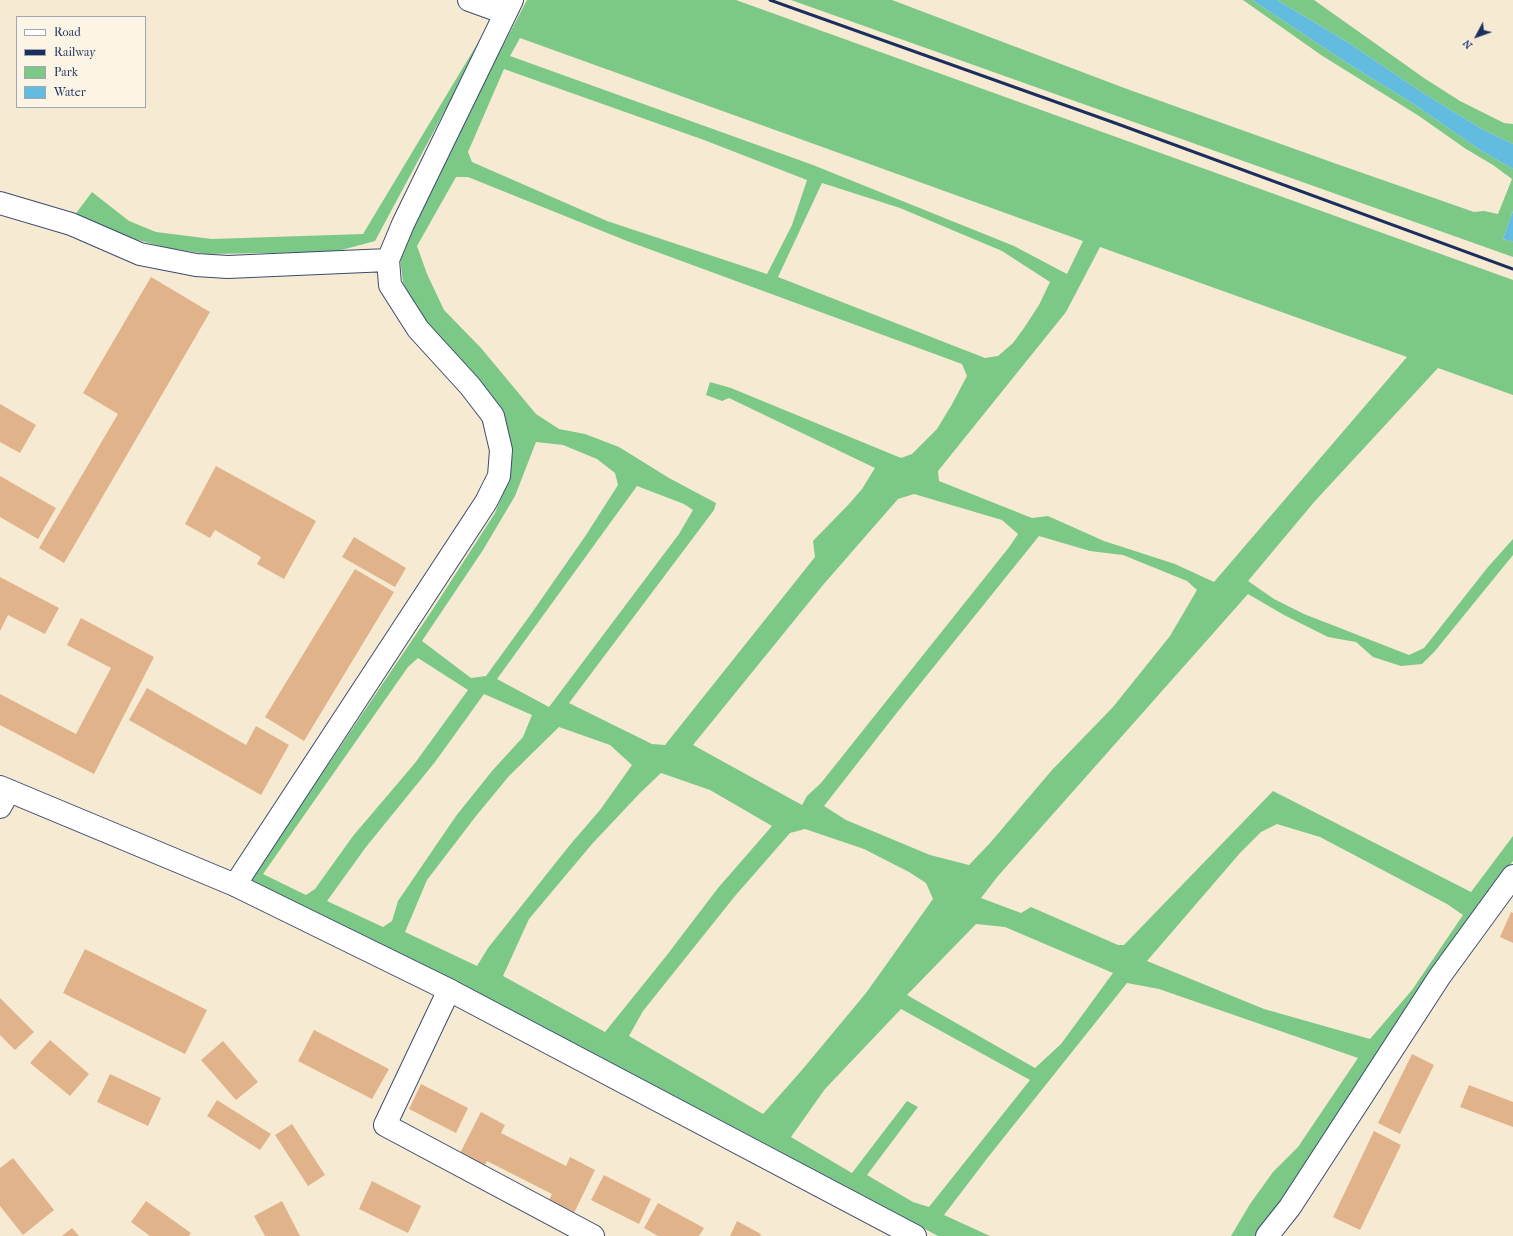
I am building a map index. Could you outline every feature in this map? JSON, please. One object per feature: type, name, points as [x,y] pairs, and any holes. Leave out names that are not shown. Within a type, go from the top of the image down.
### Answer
[{"type":"street","points":[[235,885],[486,502],[498,476],[501,450],[493,416],[470,386],[418,329],[390,285],[388,260],[403,224],[508,6],[469,0]]},
{"type":"street","points":[[0,203],[71,224],[140,254],[196,265],[228,267],[388,260]]},
{"type":"street","points":[[3,795],[235,885],[448,990],[915,1236]]},
{"type":"street","points":[[1267,1236],[1290,1207],[1440,976],[1513,876]]},
{"type":"street","points":[[448,990],[385,1125],[593,1236]]},
{"type":"green space","points":[[527,0],[736,0],[1513,280],[1513,395],[1438,368],[1315,501],[1248,581],[1274,599],[1304,614],[1409,655],[1424,648],[1488,567],[1513,539],[1513,555],[1435,651],[1422,664],[1401,666],[1373,657],[1356,642],[1328,637],[1284,615],[1248,594],[998,876],[981,898],[1021,913],[1031,907],[1118,945],[1124,945],[1273,791],[1471,892],[1513,836],[1513,861],[1432,972],[1282,1204],[1255,1236],[1231,1236],[1250,1204],[1273,1172],[1298,1147],[1358,1058],[1159,989],[1127,983],[989,1156],[944,1215],[990,1236],[938,1236],[760,1141],[419,963],[249,882],[431,612],[495,513],[507,483],[513,451],[507,430],[421,319],[403,283],[400,257],[405,232]],"holes":[[[520,38],[1083,241],[1067,274],[1014,246],[813,165],[510,56]],[[504,69],[704,140],[807,180],[792,225],[767,274],[607,221],[472,162],[468,152]],[[456,177],[468,177],[627,241],[962,364],[967,376],[937,429],[912,454],[901,458],[731,388],[710,382],[706,395],[722,401],[729,398],[875,468],[862,489],[813,541],[815,557],[665,745],[652,744],[569,703],[714,510],[716,503],[669,478],[619,447],[585,434],[559,429],[536,414],[481,348],[444,310],[427,274],[417,246]],[[822,183],[900,208],[1002,251],[1050,282],[1039,305],[1024,328],[1013,343],[998,356],[985,358],[778,277]],[[1100,247],[1407,357],[1214,582],[1175,564],[1104,541],[1048,516],[1032,518],[939,481],[938,471],[1066,312]],[[536,442],[563,445],[597,459],[615,473],[618,485],[586,535],[486,676],[471,678],[422,641],[483,550],[515,496]],[[637,486],[684,504],[693,510],[679,534],[549,707],[497,679]],[[914,494],[1002,520],[1018,534],[821,783],[807,796],[802,805],[693,745],[823,585],[898,499]],[[1039,536],[1090,551],[1123,555],[1187,581],[1197,590],[1170,636],[1113,707],[1052,770],[990,843],[969,865],[930,855],[846,820],[824,806]],[[418,658],[468,690],[415,763],[353,836],[315,889],[306,895],[263,874],[408,667]],[[484,694],[532,715],[523,737],[492,771],[456,816],[398,901],[392,921],[383,927],[327,901],[366,847],[435,762]],[[559,727],[610,745],[632,765],[600,810],[569,846],[488,948],[477,966],[405,932],[427,880],[509,776]],[[661,773],[710,790],[772,826],[718,888],[667,955],[605,1032],[503,976],[529,919],[592,844]],[[1277,824],[1320,837],[1447,904],[1463,915],[1412,990],[1370,1039],[1264,1009],[1147,961],[1240,853],[1261,832]],[[805,829],[864,849],[909,872],[926,883],[933,899],[866,993],[763,1114],[629,1036],[643,1011],[735,896],[790,833]],[[976,924],[1005,927],[1113,973],[1061,1044],[1035,1068],[907,995]],[[901,1009],[1030,1080],[929,1207],[913,1202],[867,1175],[918,1107],[907,1101],[852,1173],[791,1137],[825,1089]]]},
{"type":"green space","points":[[791,0],[892,0],[1127,89],[1334,163],[1474,212],[1484,211],[1498,214],[1512,179],[1419,116],[1321,55],[1243,0],[1252,0],[1347,63],[1412,103],[1480,150],[1513,169],[1513,211],[1503,239],[1513,242],[1513,257]]},
{"type":"green space","points":[[1277,0],[1314,0],[1424,78],[1460,101],[1504,123],[1513,124],[1513,144],[1482,129],[1423,93],[1349,43]]},
{"type":"green space","points":[[488,26],[486,34],[375,241],[334,252],[207,254],[168,248],[138,240],[74,216],[92,192],[129,221],[156,232],[212,239],[363,234]]},
{"type":"water","points":[[1252,0],[1277,0],[1349,43],[1423,93],[1482,129],[1513,144],[1513,169],[1480,150],[1412,103],[1347,63]]},
{"type":"water","points":[[1513,211],[1513,242],[1503,239]]},
{"type":"building","points":[[151,277],[210,312],[64,563],[39,548],[118,414],[83,393]]},
{"type":"building","points":[[0,404],[36,425],[20,453],[0,442]]},
{"type":"building","points":[[216,466],[316,521],[284,579],[257,564],[261,557],[215,530],[210,538],[185,524]]},
{"type":"building","points":[[0,476],[56,508],[38,539],[0,517]]},
{"type":"building","points":[[354,537],[406,568],[395,587],[342,557]]},
{"type":"building","points":[[355,569],[394,592],[304,741],[265,717]]},
{"type":"building","points":[[0,577],[59,608],[45,634],[8,615],[0,631]]},
{"type":"building","points":[[81,618],[154,657],[94,774],[0,725],[0,694],[76,734],[111,668],[67,645]]},
{"type":"building","points":[[147,688],[246,745],[256,726],[289,745],[261,795],[129,720]]},
{"type":"building","points":[[1511,912],[1513,913],[1513,943],[1500,937]]},
{"type":"building","points":[[85,949],[207,1010],[185,1054],[63,993]]},
{"type":"building","points":[[0,998],[34,1032],[15,1050],[0,1035]]},
{"type":"building","points":[[314,1030],[389,1069],[372,1099],[298,1061]]},
{"type":"building","points":[[50,1040],[89,1074],[70,1096],[30,1063]]},
{"type":"building","points":[[223,1041],[258,1082],[236,1100],[201,1060]]},
{"type":"building","points":[[1412,1054],[1434,1065],[1400,1134],[1378,1123]]},
{"type":"building","points":[[110,1074],[161,1098],[148,1126],[97,1102]]},
{"type":"building","points":[[421,1084],[468,1108],[456,1133],[409,1109]]},
{"type":"building","points":[[1469,1085],[1513,1102],[1513,1127],[1460,1107]]},
{"type":"building","points":[[217,1100],[271,1134],[260,1150],[207,1116]]},
{"type":"building","points":[[481,1112],[505,1125],[501,1133],[566,1166],[570,1157],[595,1170],[573,1215],[548,1202],[552,1194],[487,1161],[483,1169],[458,1157]]},
{"type":"building","points":[[292,1124],[325,1175],[308,1186],[275,1135]]},
{"type":"building","points":[[1374,1131],[1401,1145],[1360,1230],[1333,1217]]},
{"type":"building","points":[[13,1158],[54,1210],[23,1235],[0,1206],[0,1168]]},
{"type":"building","points":[[604,1175],[651,1199],[639,1224],[591,1200]]},
{"type":"building","points":[[372,1181],[421,1206],[408,1233],[359,1209]]},
{"type":"building","points":[[146,1201],[191,1233],[189,1236],[150,1236],[131,1222]]},
{"type":"building","points":[[282,1201],[300,1236],[265,1236],[254,1216]]},
{"type":"building","points":[[658,1203],[704,1228],[699,1236],[658,1236],[644,1228]]},
{"type":"building","points":[[737,1221],[761,1234],[760,1236],[730,1236]]},
{"type":"building","points":[[72,1228],[79,1236],[62,1236]]},
{"type":"railway","points":[[770,0],[1115,123],[1513,269]]}]
